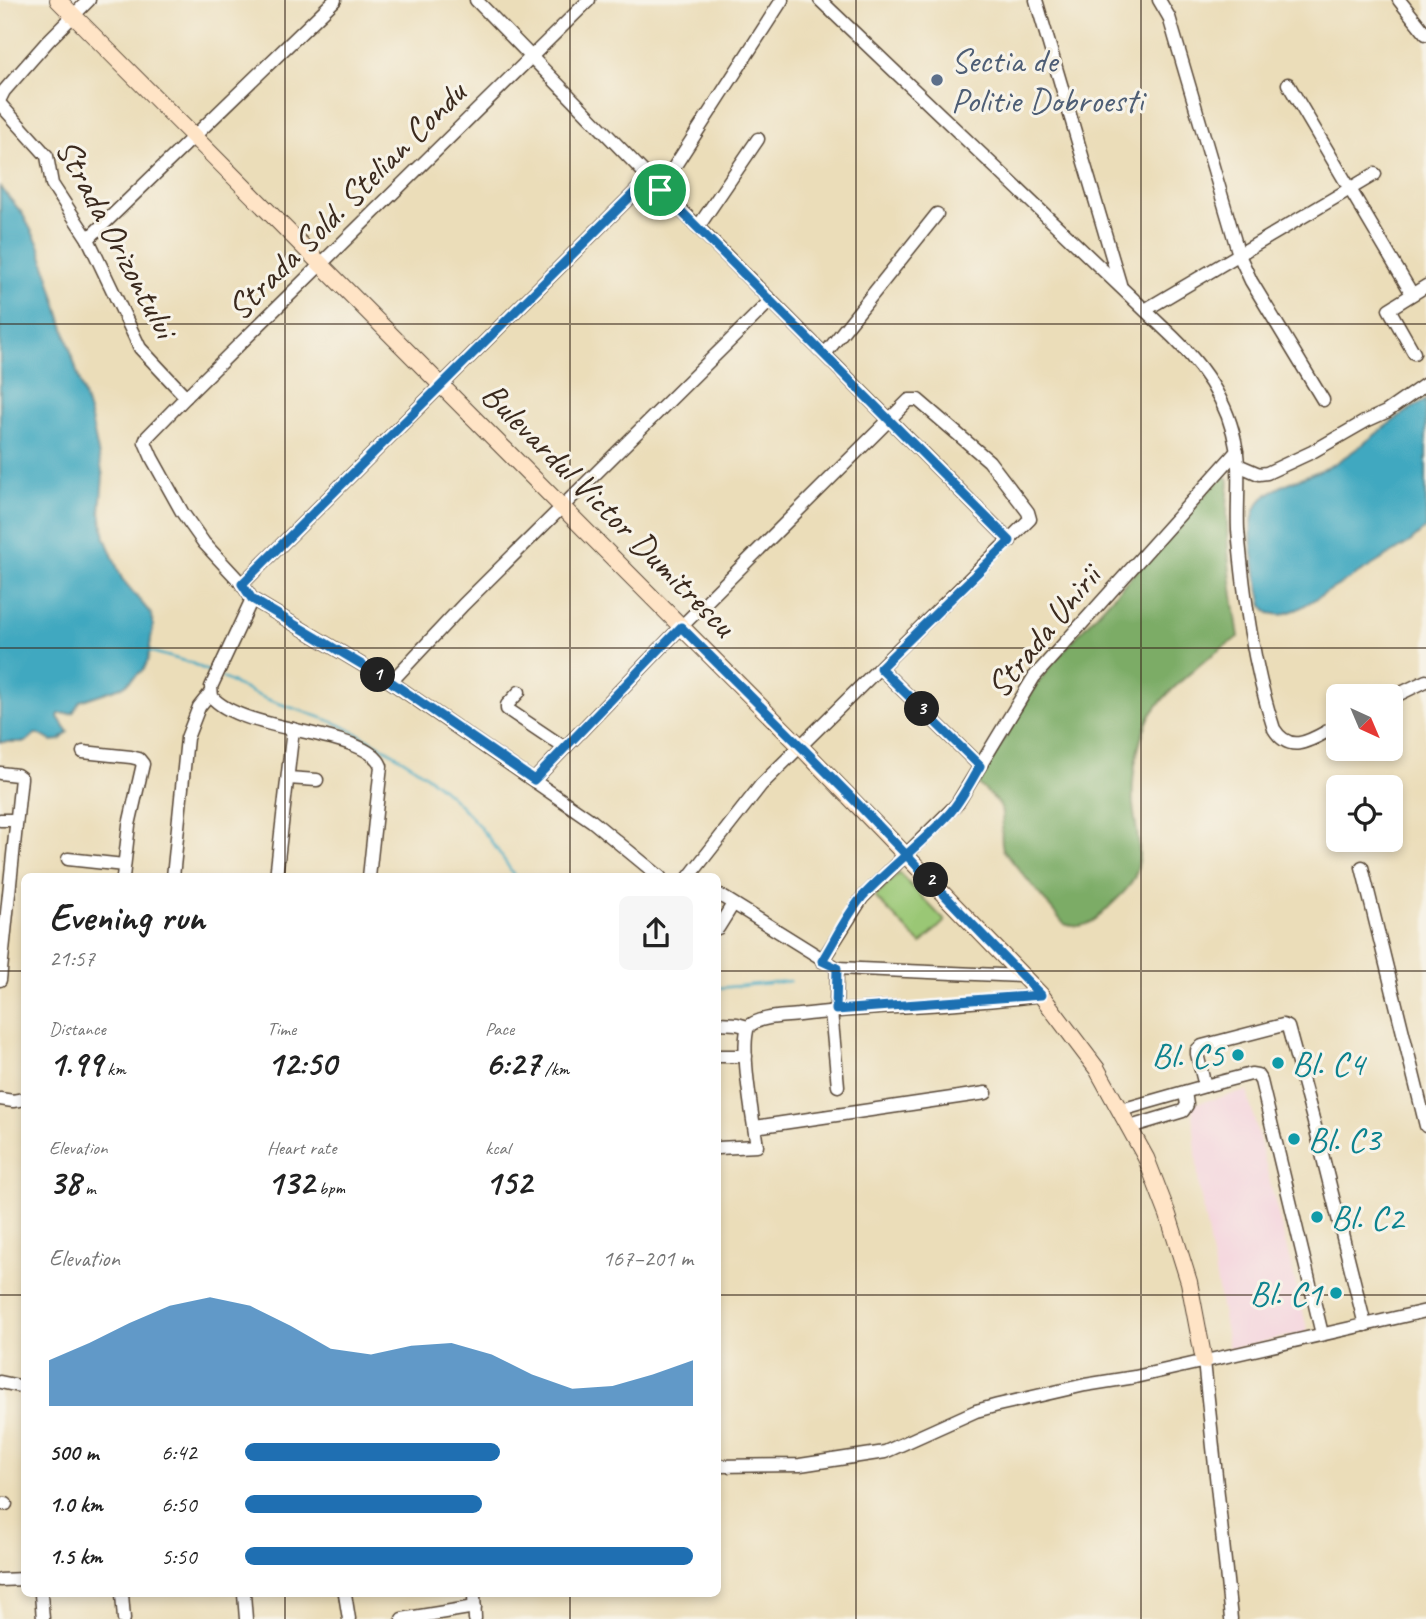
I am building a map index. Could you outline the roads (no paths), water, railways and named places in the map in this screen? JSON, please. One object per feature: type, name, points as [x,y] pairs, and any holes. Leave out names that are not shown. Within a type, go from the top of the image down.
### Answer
[{"type":"street","name":"Bulevardul Victor Dumitrescu","points":[[58,0],[800,746],[1041,995],[1097,1069],[1130,1127],[1158,1186],[1189,1282],[1204,1361]]},
{"type":"street","points":[[0,101],[18,75],[89,0]]},
{"type":"street","points":[[88,239],[335,0]]},
{"type":"street","points":[[475,0],[1010,541]]},
{"type":"street","name":"Strada Sold. Stelian Condu","points":[[242,584],[191,526],[152,458],[145,442],[147,437],[589,0]]},
{"type":"street","points":[[660,190],[782,0]]},
{"type":"street","points":[[820,0],[1192,355],[1211,381],[1230,421],[1237,451],[1238,528],[1250,635],[1274,729],[1283,741],[1294,744],[1326,731]]},
{"type":"street","points":[[1036,0],[1121,288]]},
{"type":"street","points":[[1159,0],[1169,17],[1239,255],[1257,291],[1323,400]]},
{"type":"street","points":[[1399,0],[1426,34]]},
{"type":"street","points":[[1288,84],[1412,294]]},
{"type":"street","name":"Strada Orizontului","points":[[0,101],[47,156],[52,184],[88,239],[140,348],[186,397]]},
{"type":"street","points":[[698,227],[758,139]]},
{"type":"street","points":[[1145,310],[1375,174]]},
{"type":"street","points":[[649,178],[242,584],[252,599],[391,682],[534,780],[592,821],[655,873]]},
{"type":"street","points":[[825,354],[937,214]]},
{"type":"street","points":[[1414,353],[1389,311],[1390,307],[1426,286]]},
{"type":"street","points":[[391,682],[463,605],[771,300]]},
{"type":"street","points":[[1238,465],[1259,474],[1267,473],[1386,412],[1426,384]]},
{"type":"street","points":[[534,780],[681,627],[909,400],[918,400],[989,461],[1030,516],[1028,523],[747,801],[693,873]]},
{"type":"street","name":"Strada Unirii","points":[[822,961],[862,898],[948,815],[1034,677],[1237,451]]},
{"type":"street","points":[[173,873],[187,738],[195,714],[211,690],[252,599]]},
{"type":"street","points":[[880,668],[980,766]]},
{"type":"street","points":[[1404,692],[1426,681]]},
{"type":"street","points":[[211,690],[216,702],[230,711],[247,718],[352,745],[379,761],[381,766],[369,873]]},
{"type":"street","points":[[519,692],[507,705],[508,709],[565,748]]},
{"type":"street","points":[[276,873],[293,729]]},
{"type":"street","points":[[68,859],[123,871],[143,764],[139,759],[131,757],[83,752]]},
{"type":"street","points":[[0,773],[21,778],[4,892],[0,980]]},
{"type":"street","points":[[288,778],[317,780]]},
{"type":"street","points":[[0,820],[16,820]]},
{"type":"street","points":[[1362,867],[1426,1126]]},
{"type":"street","points":[[721,896],[837,968],[1022,976]]},
{"type":"street","points":[[721,923],[733,904]]},
{"type":"street","points":[[837,968],[834,1011],[838,1086]]},
{"type":"street","points":[[721,1147],[757,1146],[745,1040],[748,1027],[753,1023],[834,1011],[1041,995]]},
{"type":"street","points":[[721,1023],[748,1027]]},
{"type":"street","points":[[1205,1086],[1199,1047],[1283,1025],[1288,1027],[1365,1325]]},
{"type":"street","points":[[721,1056],[746,1055]]},
{"type":"street","points":[[1121,1110],[1251,1074],[1259,1077],[1322,1334]]},
{"type":"street","points":[[1130,1127],[1180,1112],[1187,1105],[1185,1092]]},
{"type":"street","points":[[755,1128],[986,1093]]},
{"type":"street","points":[[0,1099],[21,1100]]},
{"type":"street","points":[[721,1466],[800,1465],[886,1452],[956,1420],[998,1405],[1426,1311]]},
{"type":"street","points":[[1204,1361],[1231,1619]]},
{"type":"street","points":[[0,1382],[21,1386]]},
{"type":"street","points":[[0,1580],[21,1579]]},
{"type":"street","points":[[41,1597],[43,1619]]},
{"type":"street","points":[[122,1597],[124,1619]]},
{"type":"street","points":[[244,1597],[246,1619]]},
{"type":"street","points":[[345,1597],[349,1619]]},
{"type":"street","points":[[402,1619],[475,1607]]},
{"type":"water","points":[[0,187],[22,213],[39,245],[91,419],[103,476],[100,512],[105,538],[122,579],[151,614],[153,625],[148,660],[144,669],[124,686],[80,701],[73,713],[59,714],[58,717],[68,732],[60,740],[51,741],[35,734],[26,742],[0,742]]},
{"type":"water","points":[[1426,400],[1426,528],[1410,542],[1298,609],[1281,615],[1269,613],[1263,606],[1252,545],[1252,520],[1260,502],[1276,489],[1341,460]]},
{"type":"waterway","points":[[149,651],[191,663],[212,673]]},
{"type":"waterway","points":[[221,677],[264,698],[340,725],[395,754],[461,806],[498,850],[512,873]]},
{"type":"waterway","points":[[721,988],[790,981]]},
{"type":"place","name":"Sectia de Politie Dobroesti","points":[[937,80]]},
{"type":"place","name":"Bl. C5","points":[[1238,1055]]},
{"type":"place","name":"Bl. C4","points":[[1278,1063]]},
{"type":"place","name":"Bl. C3","points":[[1294,1139]]},
{"type":"place","name":"Bl. C2","points":[[1317,1217]]},
{"type":"place","name":"Bl. C1","points":[[1336,1293]]}]
